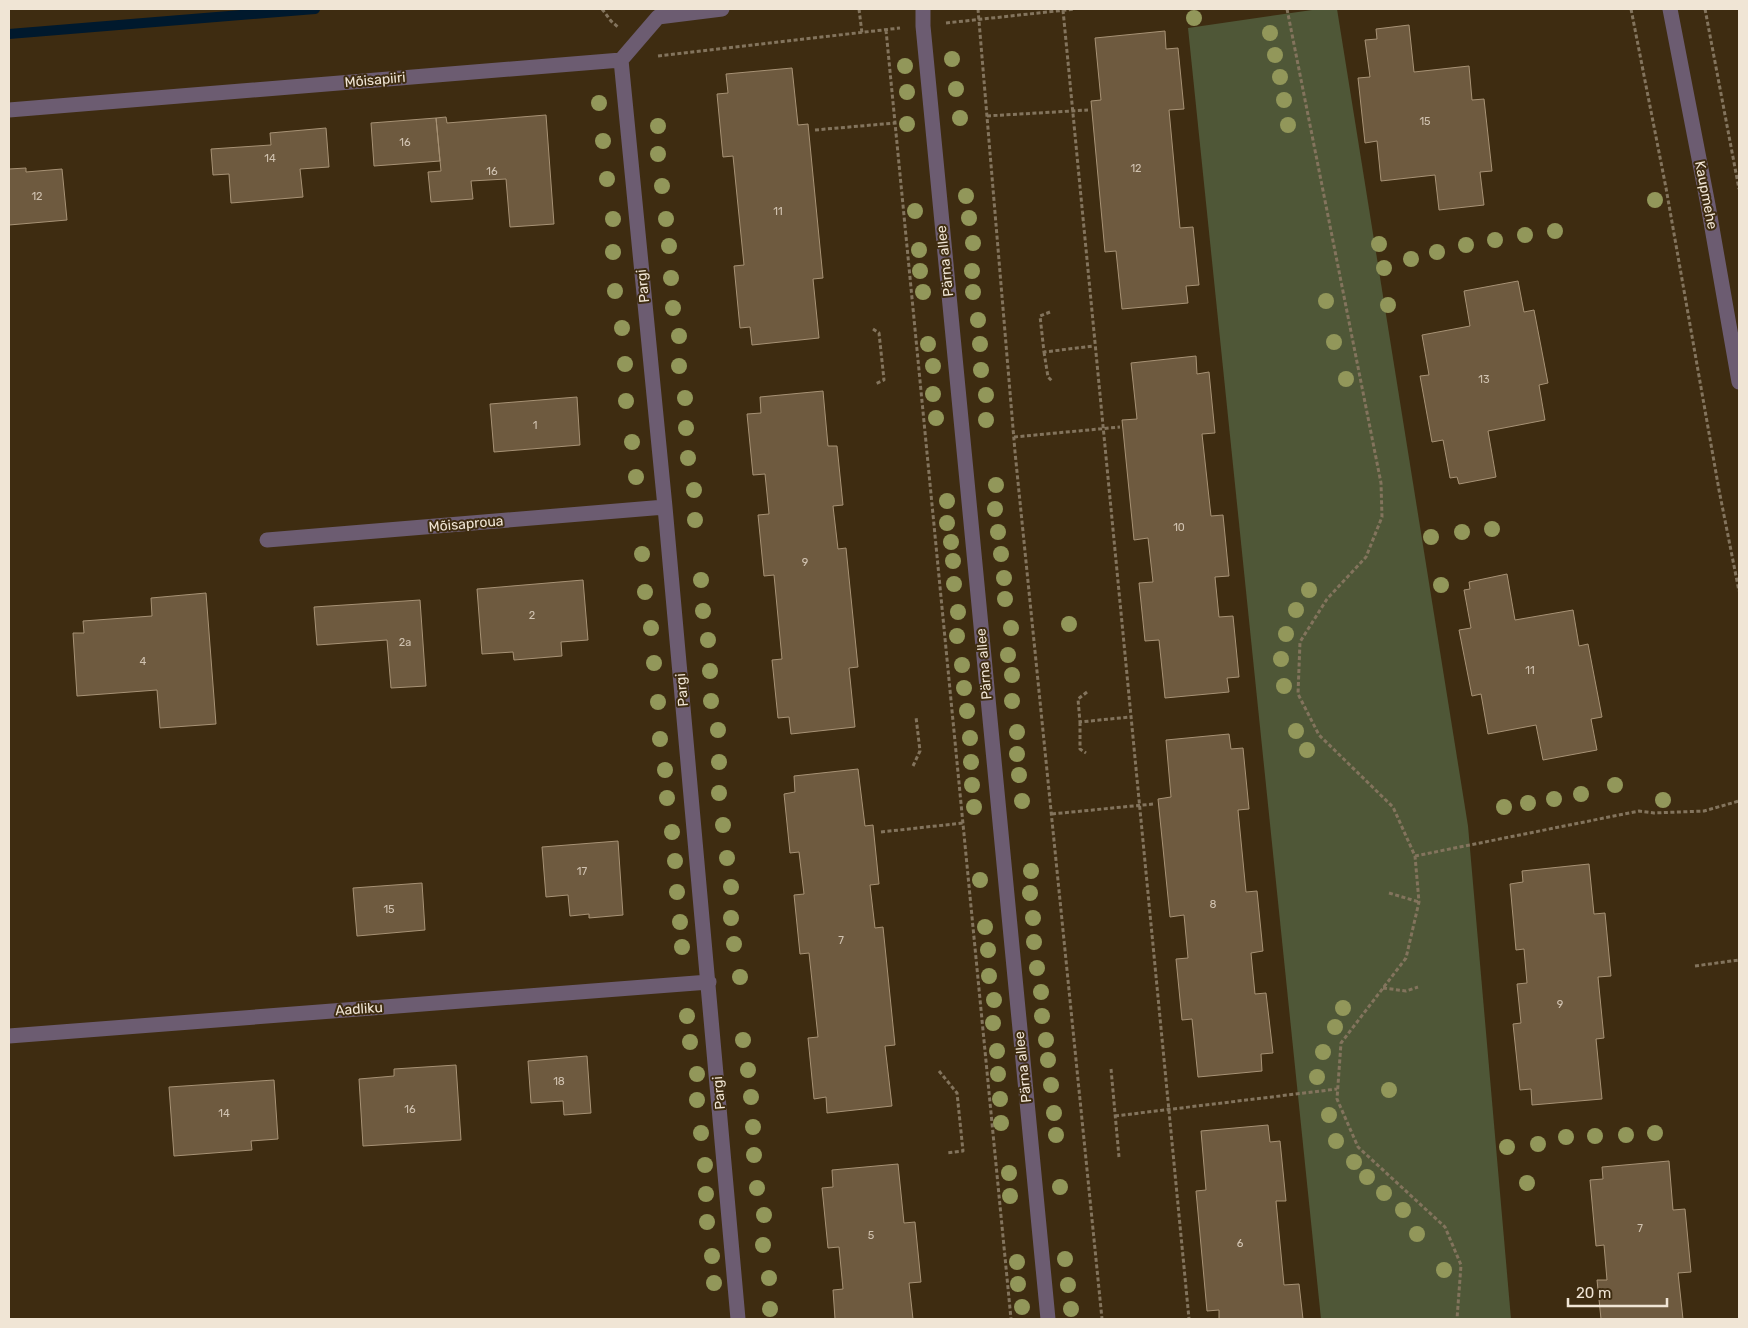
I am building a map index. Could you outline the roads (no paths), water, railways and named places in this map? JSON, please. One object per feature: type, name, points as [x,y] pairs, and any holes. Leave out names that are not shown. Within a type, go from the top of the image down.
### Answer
[{"type":"street","points":[[621,60],[636,42],[655,13],[722,9]]},
{"type":"street","name":"Pärna allee","points":[[923,9],[922,26],[1048,1319]]},
{"type":"street","name":"Kaupmehe","points":[[1670,9],[1708,205],[1739,382]]},
{"type":"street","name":"Mõisapiiri","points":[[9,110],[621,60]]},
{"type":"street","name":"Pargi","points":[[621,60],[665,507],[738,1319]]},
{"type":"street","name":"Mõisaproua","points":[[267,540],[665,507]]},
{"type":"street","name":"Aadliku","points":[[9,1036],[709,982]]},
{"type":"waterway","points":[[9,34],[315,9]]}]
